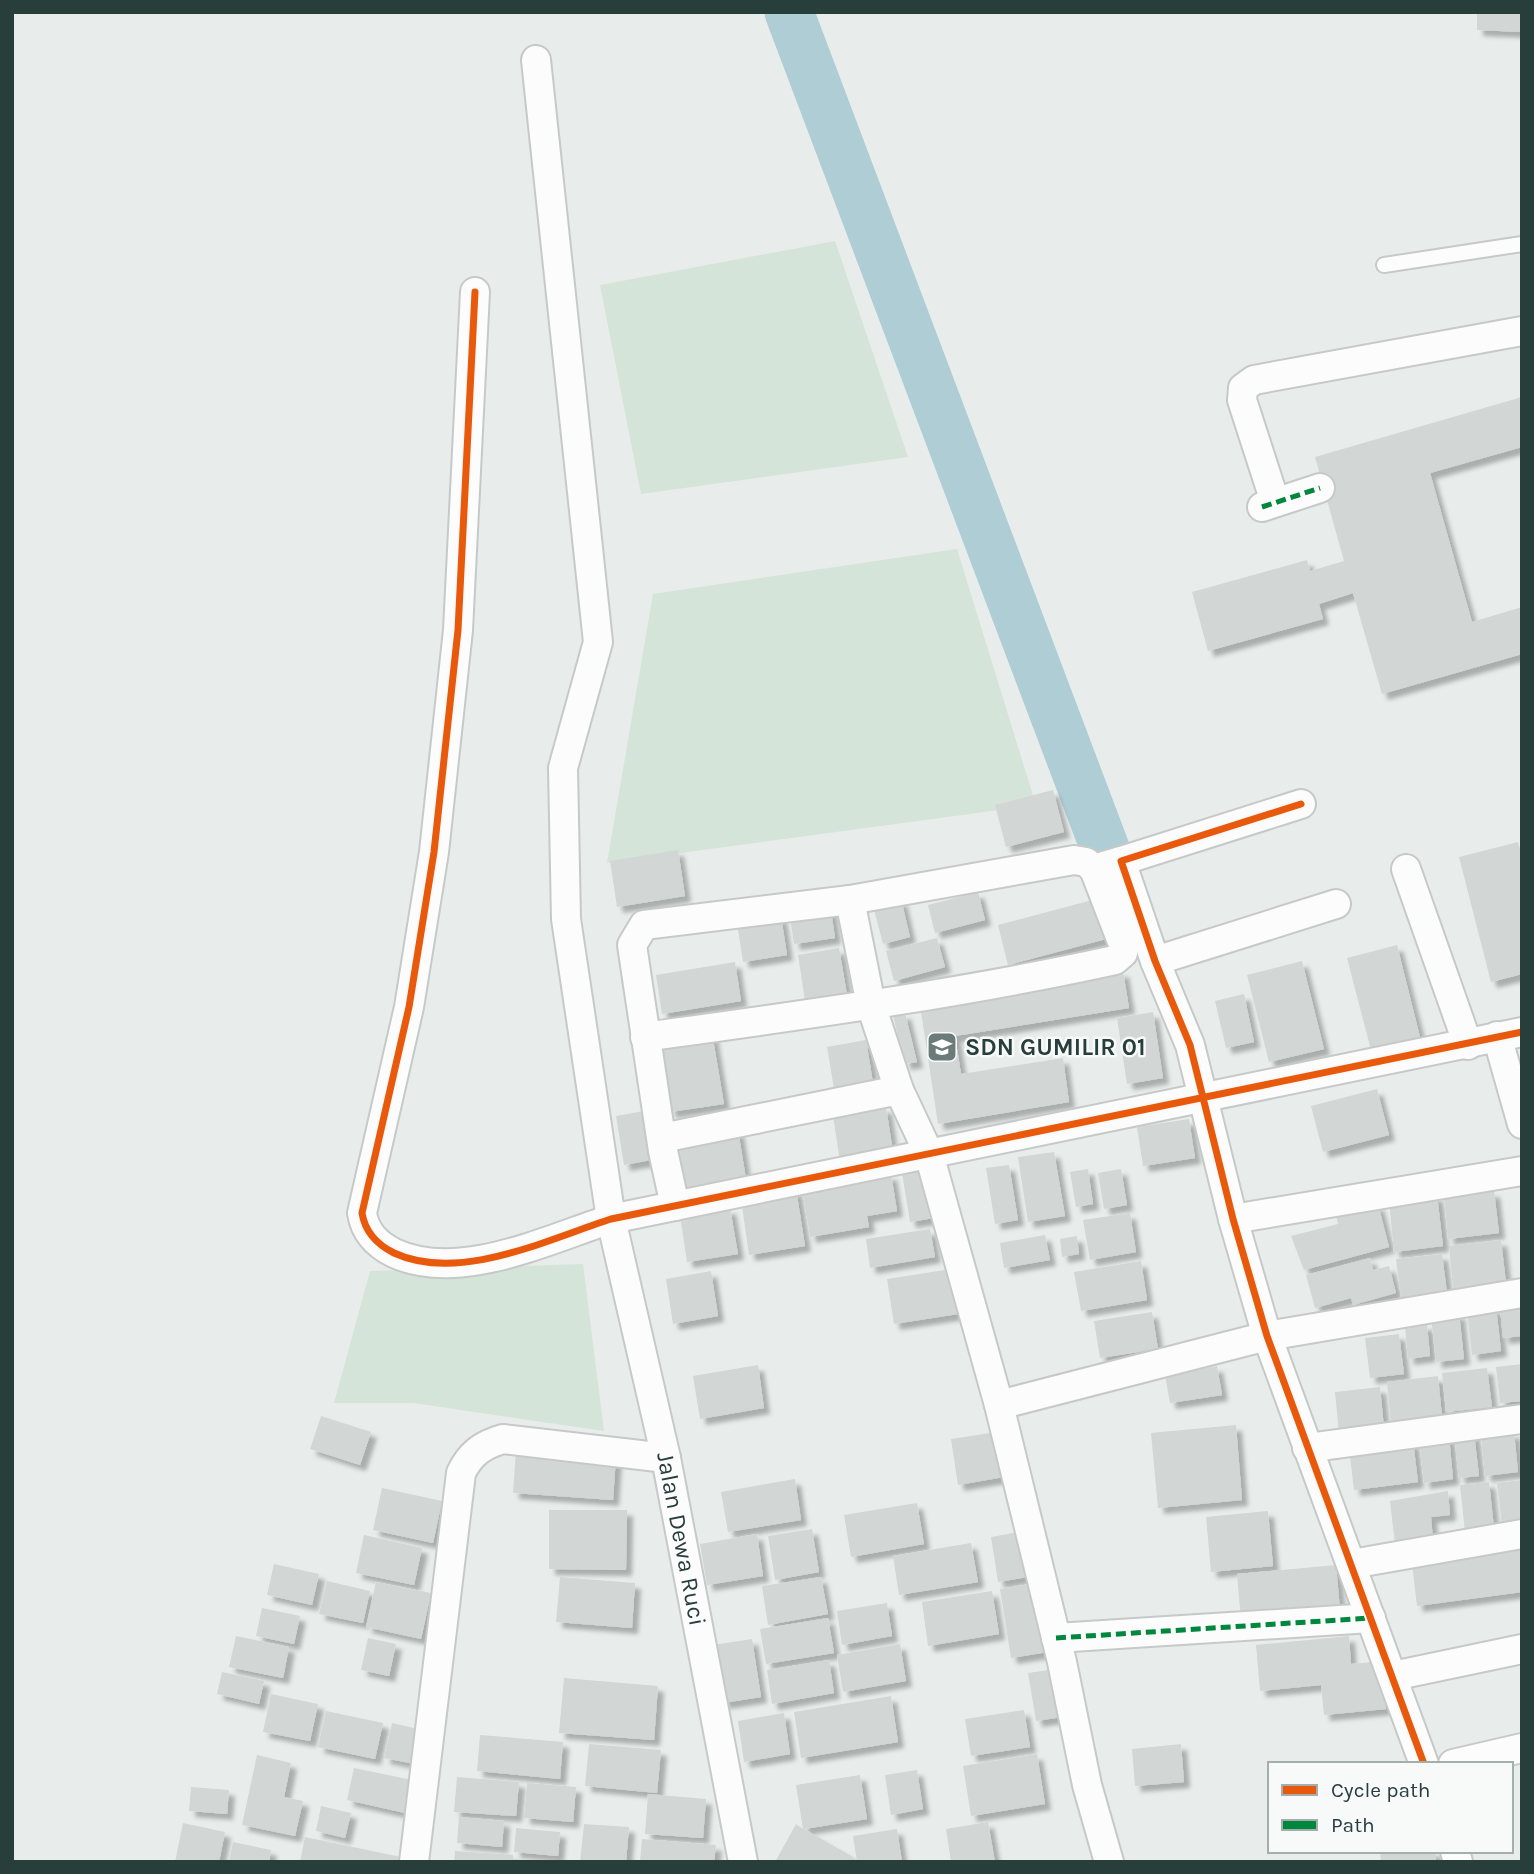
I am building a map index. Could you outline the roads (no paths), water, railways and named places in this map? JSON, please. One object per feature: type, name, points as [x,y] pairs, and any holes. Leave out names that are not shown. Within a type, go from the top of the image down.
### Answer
[{"type":"street","name":"Jalan Dewa Ruci","points":[[536,60],[598,642],[563,768],[566,919],[611,1219],[667,1458],[743,1862]]},
{"type":"street","points":[[475,292],[458,631],[434,852],[409,1007],[365,1195],[364,1224],[376,1242],[388,1250],[425,1263],[447,1265],[489,1258],[611,1219],[1202,1096],[1468,1045],[1509,1034],[1522,1124]]},
{"type":"street","points":[[1320,488],[1269,505],[1242,400],[1243,388],[1254,380],[1522,331]]},
{"type":"street","points":[[675,1206],[645,1038],[632,944],[644,925],[849,900],[1074,860],[1108,864],[1301,804]]},
{"type":"street","points":[[1108,864],[1156,961],[1190,1045],[1233,1219],[1267,1336],[1423,1762]]},
{"type":"street","points":[[645,1038],[1021,980],[1121,956],[1124,947],[1108,864]]},
{"type":"street","points":[[1406,869],[1468,1045]]},
{"type":"street","points":[[849,900],[871,1005],[899,1090],[929,1154],[999,1405],[1056,1638],[1087,1785],[1109,1862]]},
{"type":"street","points":[[1156,961],[1336,904]]},
{"type":"street","points":[[662,1138],[899,1090]]},
{"type":"street","points":[[1233,1219],[1522,1171]]},
{"type":"street","points":[[999,1405],[1267,1336],[1522,1293]]},
{"type":"street","points":[[1307,1448],[1522,1419]]},
{"type":"street","points":[[414,1862],[461,1473],[467,1461],[479,1448],[503,1439],[667,1458]]},
{"type":"street","points":[[1352,1564],[1522,1534]]},
{"type":"street","points":[[1056,1638],[1371,1618]]},
{"type":"street","points":[[1393,1676],[1522,1648]]},
{"type":"street","points":[[1462,1762],[1522,1748]]},
{"type":"lane","points":[[1384,265],[1522,244]]},
{"type":"waterway","points":[[789,12],[1129,912]]},
{"type":"place","name":"SDN GUMILIR 01","points":[[942,1047]]}]
